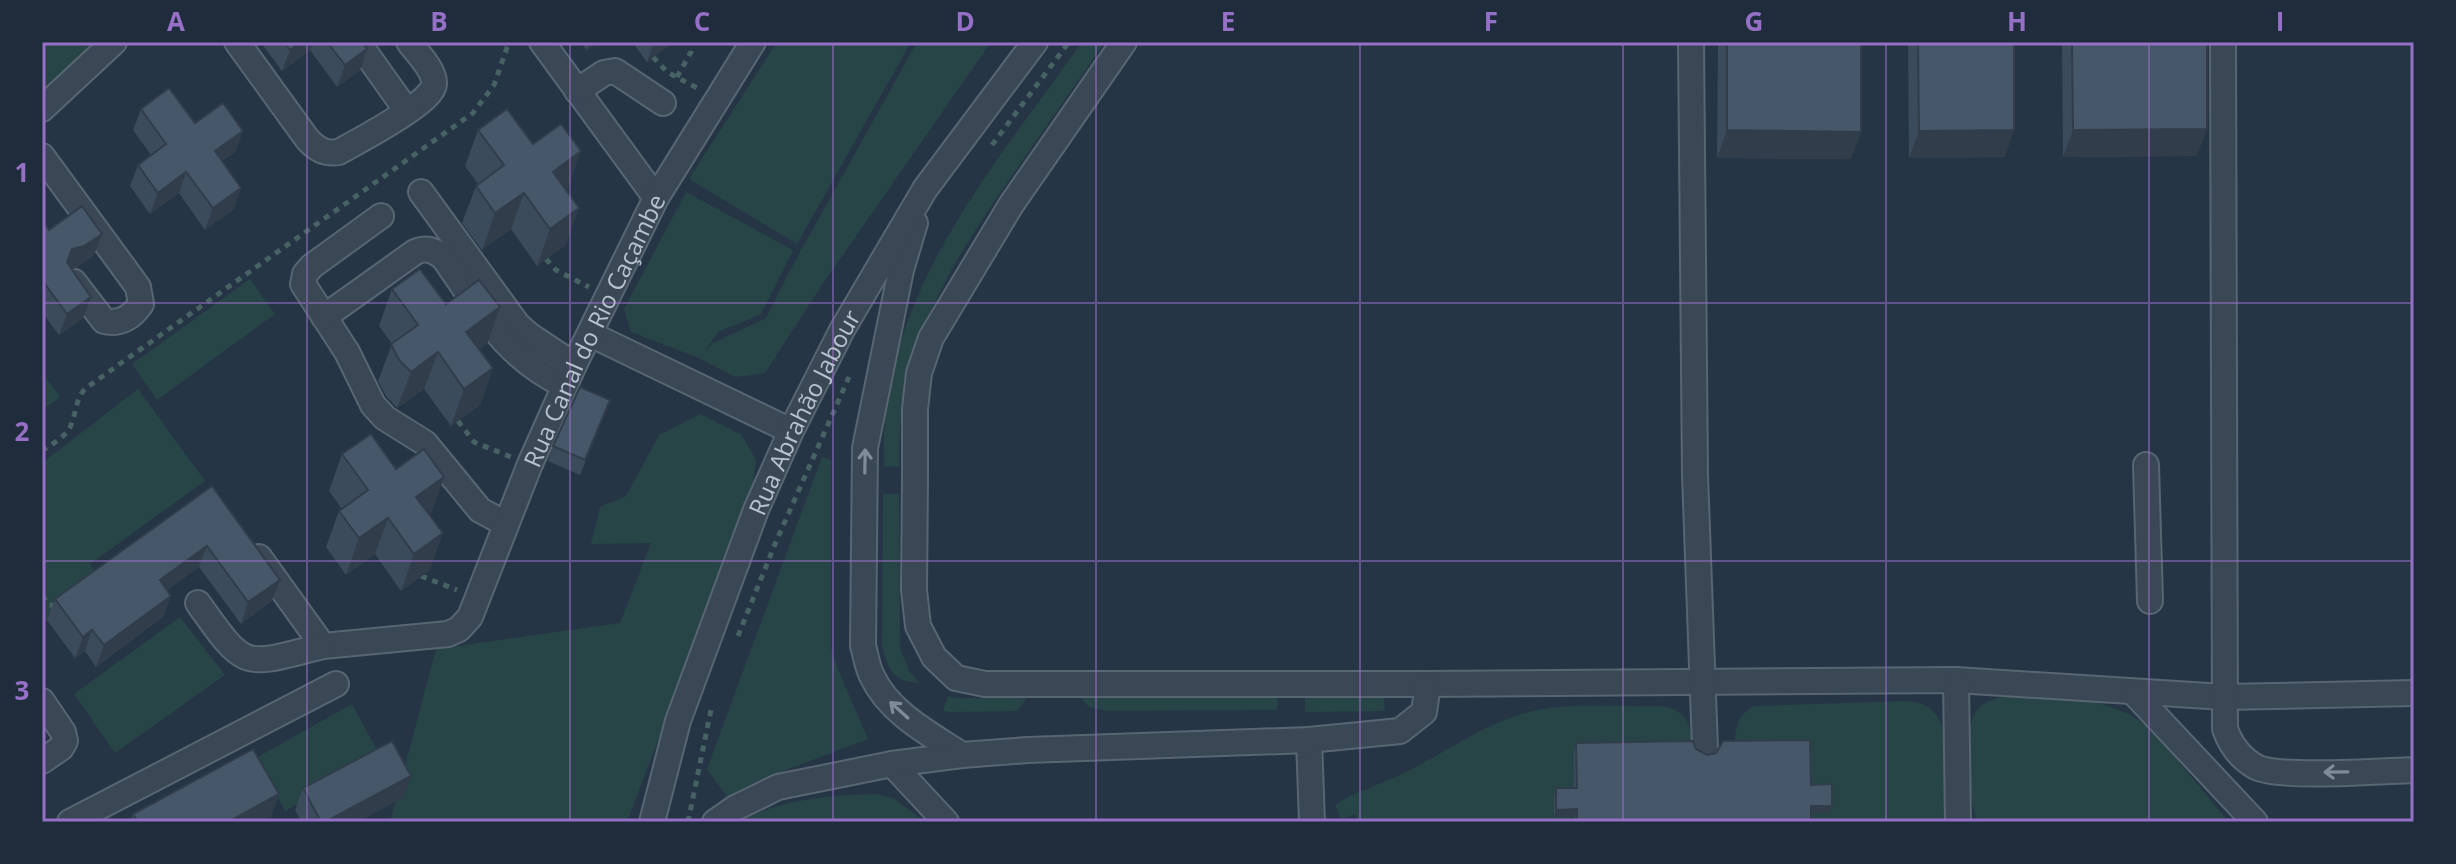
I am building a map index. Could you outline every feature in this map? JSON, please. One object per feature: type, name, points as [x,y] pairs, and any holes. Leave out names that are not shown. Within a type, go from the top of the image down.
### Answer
[{"type":"street","points":[[42,109],[114,42]]},
{"type":"street","points":[[237,42],[317,149],[327,153],[339,152],[428,97],[435,81],[409,42]]},
{"type":"street","points":[[542,42],[656,198]]},
{"type":"street","name":"Rua Canal do Rio Caçambe","points":[[323,646],[448,634],[459,629],[470,617],[569,375],[656,198],[753,42]]},
{"type":"street","name":"Rua Abrahão Jabour","points":[[652,822],[678,721],[756,510],[791,431],[842,330],[925,189],[1035,42]]},
{"type":"street","points":[[1124,42],[1011,205],[931,338],[919,373],[915,409],[914,590],[918,626],[934,657],[956,678],[985,684],[1956,680],[2224,697],[2414,693]]},
{"type":"street","points":[[1691,42],[1695,475],[1705,748]]},
{"type":"street","points":[[2223,42],[2225,729],[2231,745],[2245,760],[2271,773],[2414,770]]},
{"type":"street","points":[[360,45],[407,111]]},
{"type":"street","points":[[577,91],[604,73],[615,71],[663,103]]},
{"type":"street","points":[[42,156],[138,287],[141,304],[129,317],[120,321],[104,321],[74,282]]},
{"type":"street","points":[[925,189],[901,270],[865,448],[863,646],[871,676],[887,699],[916,725],[962,755]]},
{"type":"street","points":[[421,192],[517,324],[547,349],[569,375]]},
{"type":"street","points":[[381,216],[305,274],[303,284],[347,352],[373,405],[385,418],[425,443],[480,510],[506,524]]},
{"type":"street","points":[[324,317],[415,252],[424,248],[433,250],[443,257],[512,352],[547,377],[569,375]]},
{"type":"street","points":[[590,334],[791,431]]},
{"type":"street","points":[[2146,465],[2150,601]]},
{"type":"street","points":[[198,603],[230,648],[245,658],[258,661],[323,646],[242,533]]},
{"type":"street","points":[[1956,680],[1958,822]]},
{"type":"street","points":[[70,822],[336,684]]},
{"type":"street","points":[[715,822],[735,808],[778,787],[892,764],[962,755],[1309,740],[1400,731],[1424,712],[1428,684]]},
{"type":"street","points":[[2133,692],[2255,822]]},
{"type":"street","points":[[42,701],[63,732],[65,741],[61,748],[42,761]]},
{"type":"street","points":[[1309,740],[1312,822]]},
{"type":"street","points":[[892,764],[946,822]]},
{"type":"path","points":[[42,451],[67,432],[76,401],[86,388],[473,113],[494,85],[509,42]]},
{"type":"path","points":[[663,103],[691,52],[692,42]]},
{"type":"path","points":[[653,57],[667,72],[694,87]]},
{"type":"path","points":[[546,259],[556,270],[586,285]]},
{"type":"path","points":[[458,421],[474,442],[512,457]]},
{"type":"path","points":[[421,576],[456,590]]},
{"type":"path","points":[[42,596],[49,605],[60,606]]},
{"type":"green space","points":[[42,42],[127,42],[42,116]]},
{"type":"green space","points":[[777,42],[911,42],[797,244],[689,179]]},
{"type":"green space","points":[[917,42],[991,42],[820,288],[765,373],[735,377],[699,358],[631,332],[624,309],[686,192],[793,250],[761,314],[718,332],[705,351],[713,343],[766,318]]},
{"type":"green space","points":[[1082,42],[1105,42],[983,218],[938,296],[925,324],[906,382],[900,424],[899,467],[884,466],[887,405],[899,347],[920,292],[946,239],[978,189]]},
{"type":"green space","points":[[250,279],[275,314],[157,400],[132,364]]},
{"type":"green space","points":[[42,372],[60,397],[42,410]]},
{"type":"green space","points":[[138,389],[205,481],[90,564],[101,581],[42,624],[42,463]]},
{"type":"green space","points":[[700,414],[742,435],[756,460],[748,519],[690,656],[627,822],[390,822],[436,649],[620,623],[651,543],[591,544],[600,507],[626,496],[659,435]]},
{"type":"green space","points":[[822,457],[831,460],[831,648],[868,739],[755,782],[727,797],[707,769]]},
{"type":"green space","points":[[883,494],[899,494],[900,648],[909,671],[919,683],[903,680],[893,673],[882,646]]},
{"type":"green space","points":[[180,617],[225,675],[115,753],[74,694]]},
{"type":"green space","points":[[948,696],[1027,698],[1017,711],[952,712],[943,711]]},
{"type":"green space","points":[[2001,697],[2084,697],[2129,714],[2147,726],[2164,744],[2229,822],[1979,822],[1969,782],[1970,732],[1978,709]]},
{"type":"green space","points":[[1081,698],[1278,698],[1277,710],[1106,711],[1089,707]]},
{"type":"green space","points":[[1305,698],[1384,698],[1385,711],[1305,712]]},
{"type":"green space","points":[[1905,701],[1926,706],[1942,725],[1945,822],[1809,822],[1808,792],[1735,748],[1738,724],[1743,714],[1754,706]]},
{"type":"green space","points":[[352,704],[381,757],[285,811],[256,758]]},
{"type":"green space","points":[[1570,706],[1660,706],[1676,710],[1686,719],[1691,732],[1691,749],[1574,796],[1554,817],[1575,817],[1575,822],[1359,822],[1355,814],[1341,819],[1335,805],[1402,774],[1488,727],[1518,715]]},
{"type":"green space","points":[[877,794],[893,798],[926,822],[738,822],[788,803]]},
{"type":"building","points":[[284,42],[300,42],[290,50]]},
{"type":"building","points":[[327,42],[362,42],[367,49],[345,65]]},
{"type":"building","points":[[1727,42],[1861,42],[1861,132],[1727,130]]},
{"type":"building","points":[[1918,42],[2014,42],[2014,130],[1919,131]]},
{"type":"building","points":[[2072,42],[2207,42],[2207,129],[2073,130]]},
{"type":"building","points":[[169,88],[195,123],[223,103],[243,131],[215,151],[241,188],[213,208],[186,172],[158,193],[138,165],[166,144],[141,109]]},
{"type":"building","points":[[507,109],[533,144],[561,124],[581,151],[553,172],[579,208],[550,229],[524,193],[495,213],[476,186],[504,165],[478,130]]},
{"type":"building","points":[[82,206],[102,234],[84,246],[72,249],[67,262],[91,297],[67,314],[42,280],[42,220],[49,230]]},
{"type":"building","points":[[420,269],[446,304],[479,280],[500,307],[466,332],[493,368],[464,389],[438,352],[411,372],[399,360],[391,344],[418,325],[392,289]]},
{"type":"building","points":[[580,387],[610,400],[585,460],[553,446]]},
{"type":"building","points":[[371,434],[396,469],[424,449],[444,477],[416,497],[443,533],[414,554],[388,518],[359,538],[339,511],[368,490],[342,454]]},
{"type":"building","points":[[212,486],[280,580],[248,602],[207,546],[160,580],[171,596],[104,645],[92,630],[83,637],[55,599]]},
{"type":"building","points":[[1810,740],[1811,785],[1832,784],[1832,806],[1811,806],[1811,822],[1577,822],[1577,809],[1556,810],[1556,788],[1577,788],[1576,743],[1693,741],[1696,749],[1707,755],[1716,753],[1723,741]]},
{"type":"building","points":[[392,741],[411,776],[321,822],[303,788]]},
{"type":"building","points":[[253,749],[279,794],[228,822],[138,822],[133,814]]}]
